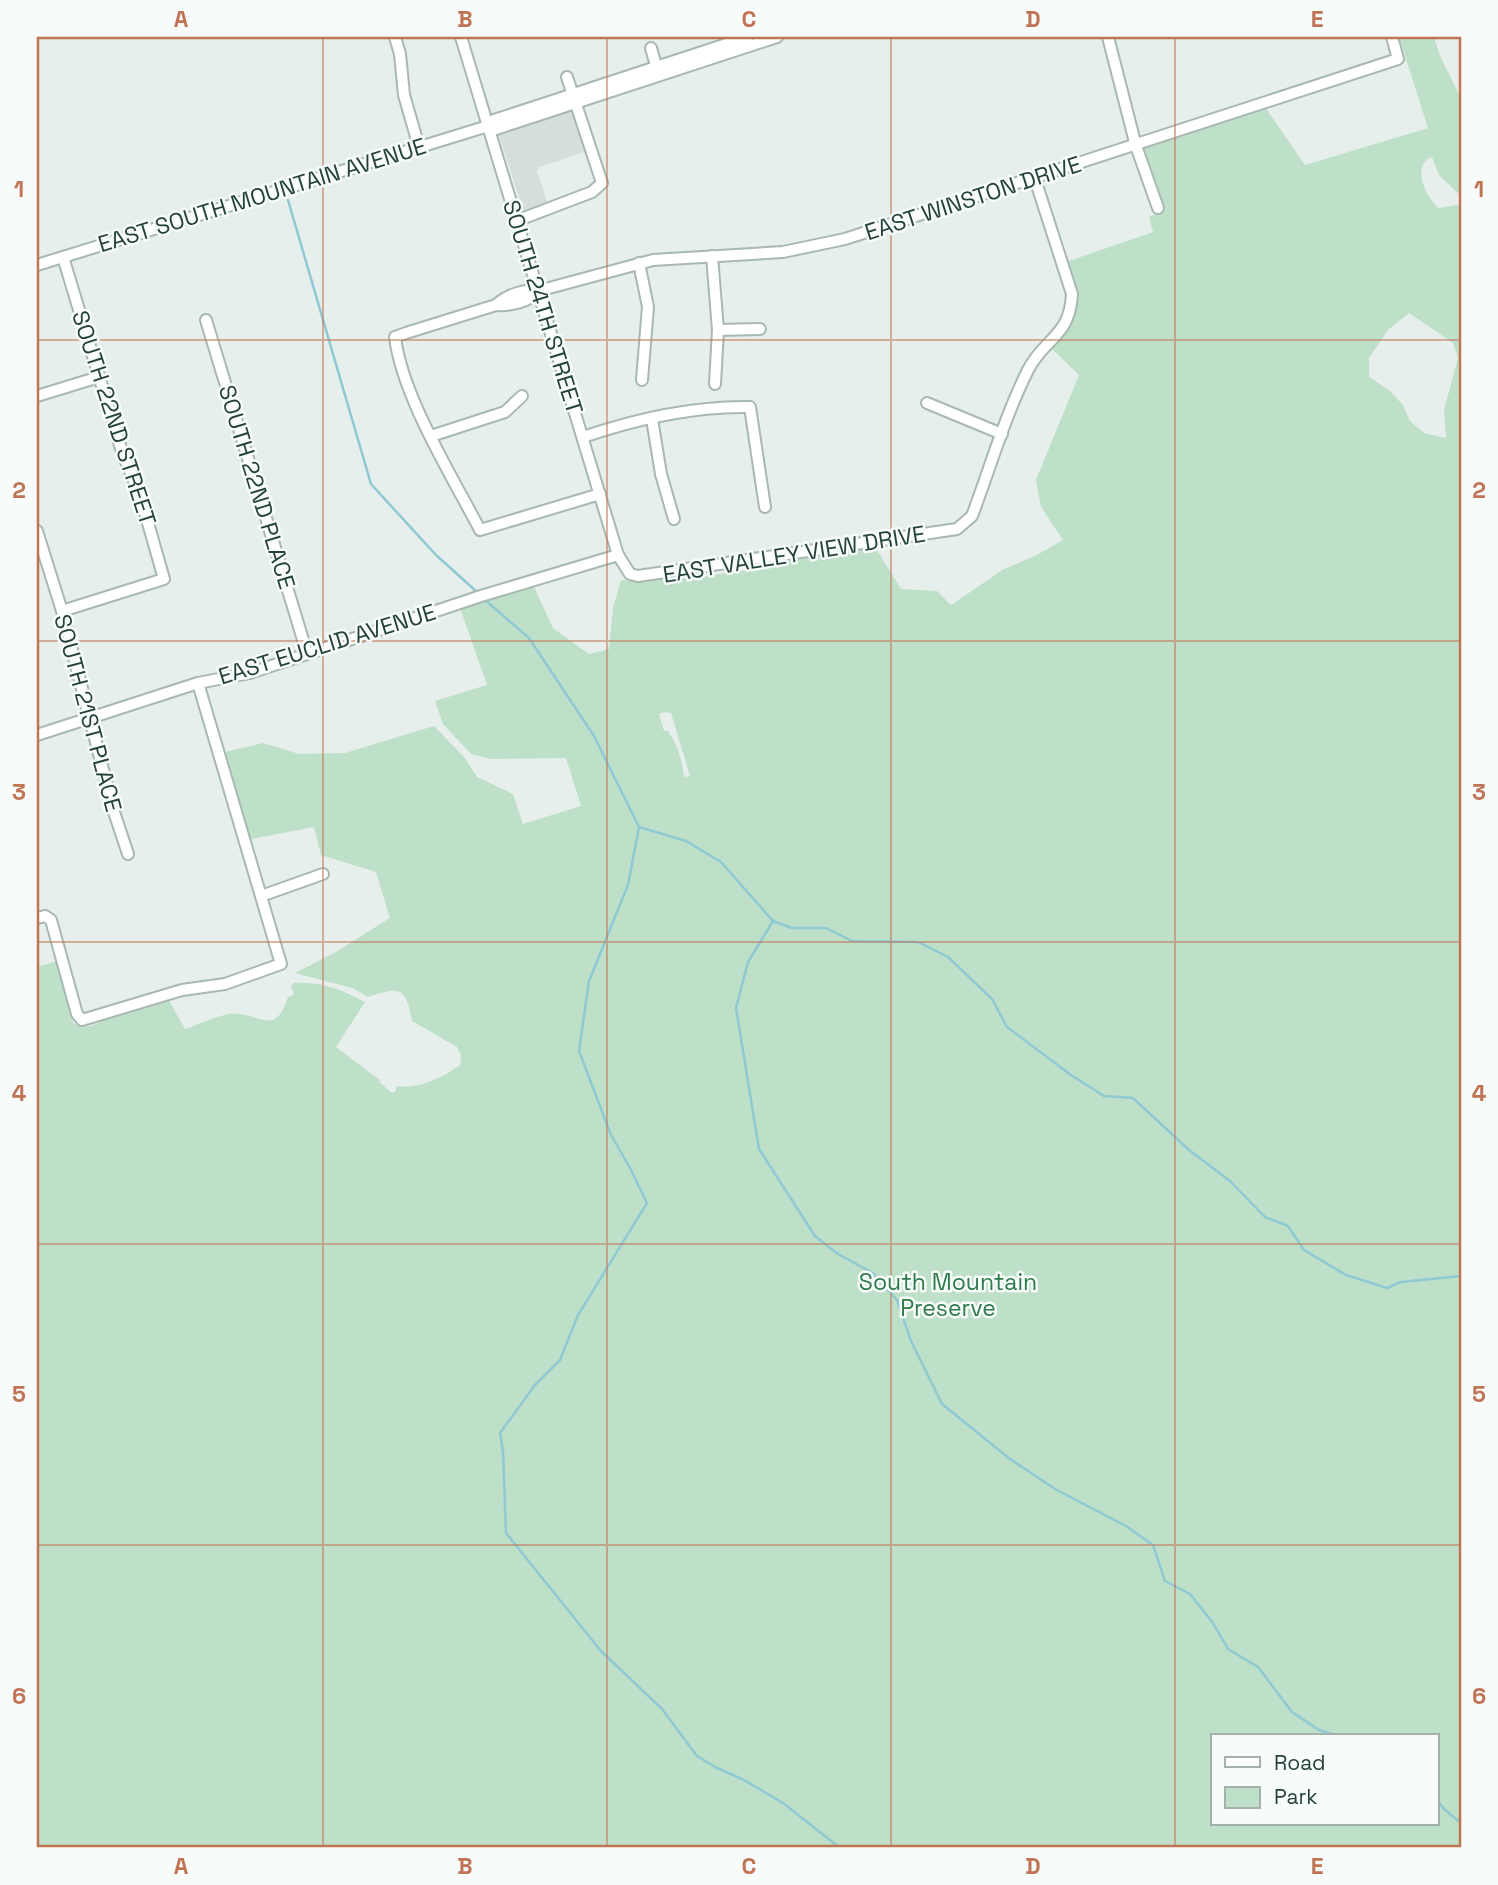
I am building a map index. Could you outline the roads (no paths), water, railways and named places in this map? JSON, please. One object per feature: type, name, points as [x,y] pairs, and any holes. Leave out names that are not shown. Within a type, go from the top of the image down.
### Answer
[{"type":"street","points":[[395,37],[400,54],[404,95],[419,147]]},
{"type":"street","name":"SOUTH 24TH STREET","points":[[461,37],[618,555],[630,574]]},
{"type":"street","name":"EAST SOUTH MOUNTAIN AVENUE","points":[[37,265],[488,126],[494,120],[575,98],[750,39],[777,37]]},
{"type":"street","name":"EAST WINSTON DRIVE","points":[[431,436],[412,394],[395,337],[510,300],[532,298],[538,291],[639,263],[783,253],[845,239],[1398,60],[1392,37]]},
{"type":"street","points":[[1111,38],[1136,146],[1158,208]]},
{"type":"street","points":[[651,48],[658,71]]},
{"type":"street","points":[[516,221],[592,192],[602,183],[567,77]]},
{"type":"street","points":[[927,403],[1002,435],[1029,368],[1063,328],[1071,312],[1072,294],[1035,179]]},
{"type":"street","points":[[712,256],[718,330],[715,384]]},
{"type":"street","name":"SOUTH 22ND STREET","points":[[62,611],[164,579],[140,495],[122,452],[63,257]]},
{"type":"street","points":[[639,263],[648,307],[642,380]]},
{"type":"street","name":"SOUTH 22ND PLACE","points":[[206,320],[307,653]]},
{"type":"street","points":[[718,330],[760,330]]},
{"type":"street","points":[[37,396],[99,377]]},
{"type":"street","points":[[522,397],[505,412],[431,436],[480,530],[600,494]]},
{"type":"street","points":[[583,437],[652,419],[714,407],[750,407],[765,508]]},
{"type":"street","points":[[652,419],[661,474],[674,519]]},
{"type":"street","name":"EAST VALLEY VIEW DRIVE","points":[[630,574],[650,575],[957,529],[972,516],[1002,435]]},
{"type":"street","name":"SOUTH 21ST PLACE","points":[[37,531],[62,611],[114,812],[128,855]]},
{"type":"street","name":"EAST EUCLID AVENUE","points":[[37,735],[198,683],[235,677],[618,555]]},
{"type":"street","points":[[41,917],[51,920],[77,1014],[82,1020],[182,990],[225,984],[281,964],[198,683]]},
{"type":"street","points":[[261,896],[323,874]]},
{"type":"waterway","points":[[288,200],[371,484],[436,555],[477,592]]},
{"type":"waterway","points":[[484,599],[529,638],[594,736],[639,827],[628,885],[589,981],[579,1051],[611,1135],[647,1203],[578,1315],[560,1360],[535,1385],[500,1433],[506,1533],[601,1651],[662,1709],[697,1756],[783,1803],[840,1848]]},
{"type":"waterway","points":[[639,827],[686,841],[721,862],[773,921],[748,962],[736,1008],[759,1149],[815,1236],[838,1254],[873,1273],[897,1300],[911,1341],[942,1404],[1010,1459],[1055,1489],[1126,1526],[1153,1545],[1165,1581],[1190,1594],[1213,1623],[1228,1649],[1258,1667],[1292,1712],[1319,1730],[1332,1734]]},
{"type":"waterway","points":[[773,921],[792,928],[826,928],[852,941],[918,942],[948,957],[992,999],[1007,1027],[1104,1096],[1133,1098],[1189,1150],[1230,1181],[1265,1217],[1288,1226],[1304,1250],[1346,1275],[1387,1288],[1401,1282],[1461,1276]]},
{"type":"waterway","points":[[1438,1801],[1461,1823]]},
{"type":"park label","name":"South Mountain Preserve","points":[[948,1295]]}]
